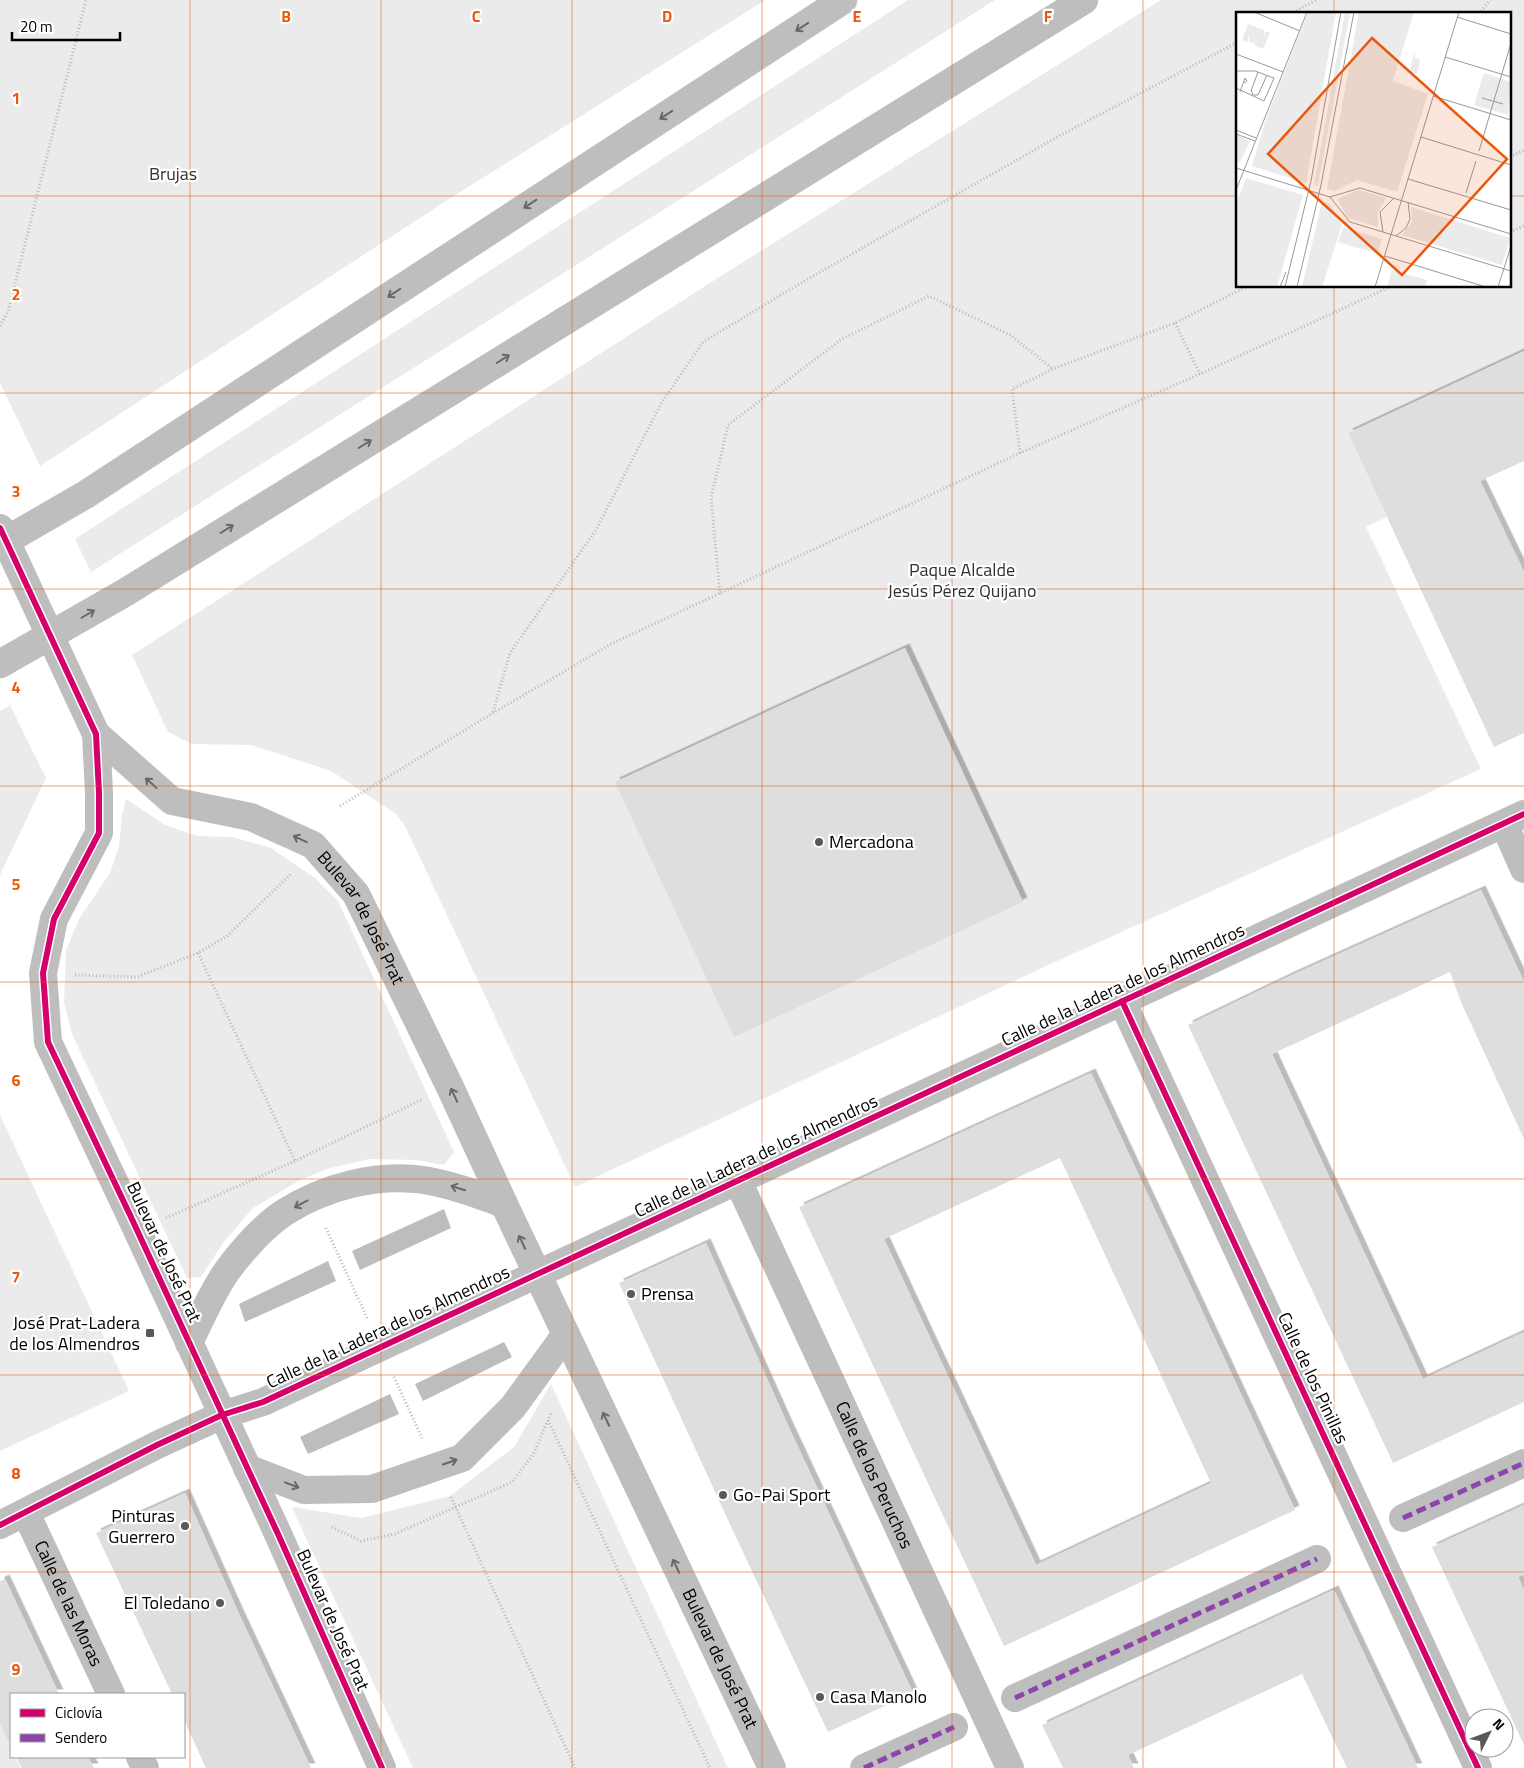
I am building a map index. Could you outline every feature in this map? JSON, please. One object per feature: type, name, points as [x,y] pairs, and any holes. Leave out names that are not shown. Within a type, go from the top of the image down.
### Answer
[{"type":"main road","points":[[0,544],[85,494],[843,0]]},
{"type":"main road","points":[[0,664],[126,592],[1084,0]]},
{"type":"main road","points":[[0,528],[96,734]]},
{"type":"main road","name":"Bulevar de José Prat","points":[[96,734],[172,801],[251,816],[313,845],[356,894],[450,1087],[772,1768]]},
{"type":"main road","name":"Bulevar de José Prat","points":[[96,734],[99,833],[54,919],[42,973],[48,1042],[247,1468],[382,1768]]},
{"type":"main road","name":"Calle de la Ladera de los Almendros","points":[[0,1525],[157,1445],[222,1415],[263,1402],[1514,819],[1524,869]]},
{"type":"main road","name":"Calle de los Pinillas","points":[[1122,1001],[1478,1768]]},
{"type":"main road","points":[[189,1343],[203,1314],[232,1264],[255,1237],[284,1213],[312,1198],[348,1184],[385,1179],[421,1180],[456,1186],[504,1204]]},
{"type":"main road","name":"Calle de los Peruchos","points":[[738,1181],[1010,1768]]},
{"type":"main road","points":[[247,1468],[304,1490],[372,1488],[462,1458],[513,1407],[566,1334]]},
{"type":"main road","points":[[1403,1518],[1524,1463]]},
{"type":"main road","name":"Calle de las Moras","points":[[26,1513],[111,1693]]},
{"type":"main road","points":[[1014,1698],[1316,1559]]},
{"type":"main road","points":[[864,1768],[954,1726]]},
{"type":"path","points":[[0,326],[8,312],[86,0]]},
{"type":"path","points":[[1294,12],[1316,0]]},
{"type":"path","points":[[1481,12],[1490,0]]},
{"type":"path","points":[[493,713],[510,653],[596,530],[662,402],[702,342],[801,283],[1059,136],[1236,43]]},
{"type":"path","points":[[1512,156],[1524,150]]},
{"type":"path","points":[[1512,231],[1524,226]]},
{"type":"path","points":[[1020,453],[1012,389],[1053,369],[1175,323],[1244,288]]},
{"type":"path","points":[[340,806],[611,644],[1020,453],[1200,374],[1388,288]]},
{"type":"path","points":[[720,594],[711,498],[728,425],[842,339],[929,296],[1010,335],[1053,369]]},
{"type":"path","points":[[1175,323],[1200,374]]},
{"type":"path","points":[[67,974],[137,977],[198,952],[227,936],[291,874]]},
{"type":"path","points":[[198,952],[295,1161]]},
{"type":"path","points":[[160,1221],[295,1161],[428,1096]]},
{"type":"path","points":[[325,1227],[368,1320]]},
{"type":"path","points":[[394,1376],[426,1446]]},
{"type":"path","points":[[548,1420],[710,1768]]},
{"type":"path","points":[[450,1496],[575,1768]]},
{"type":"green space","name":"Brujas","points":[[0,0],[765,0],[446,201],[40,466],[0,383]]},
{"type":"green space","points":[[908,0],[995,0],[91,572],[75,539]]},
{"type":"green space","name":"Paque Alcalde Jesús Pérez Quijano","points":[[1161,0],[1524,0],[1524,351],[1348,433],[1387,517],[1366,527],[1481,769],[1044,967],[575,1187],[405,826],[396,814],[331,771],[252,745],[192,744],[168,732],[132,655],[713,281]]},
{"type":"green space","points":[[10,705],[46,778],[0,875],[0,711]]},
{"type":"green space","points":[[126,799],[165,825],[197,836],[232,837],[271,848],[315,878],[338,901],[454,1152],[444,1165],[416,1160],[369,1159],[327,1169],[300,1180],[253,1208],[223,1243],[201,1277],[187,1278],[72,1034],[64,1002],[66,951],[79,919],[110,873],[119,846],[122,815]]},
{"type":"green space","points":[[0,1115],[129,1391],[0,1451]]},
{"type":"green space","points":[[551,1384],[728,1768],[413,1768],[300,1525],[292,1507],[361,1518],[450,1496],[514,1447]]},
{"type":"green space","points":[[0,1724],[10,1746],[10,1758],[16,1758],[21,1768],[0,1768]]},
{"type":"shaded area","points":[[444,1209],[451,1228],[360,1270],[352,1251]]},
{"type":"shaded area","points":[[328,1261],[336,1281],[245,1322],[239,1304]]},
{"type":"shaded area","points":[[504,1342],[512,1357],[423,1401],[415,1384]]},
{"type":"shaded area","points":[[390,1394],[399,1414],[308,1454],[300,1437]]},
{"type":"building","points":[[1524,351],[1524,461],[1480,481],[1524,572],[1524,733],[1494,747],[1348,433]]},
{"type":"building","name":"Mercadona","points":[[905,648],[1023,902],[734,1037],[615,782]]},
{"type":"building","points":[[1481,890],[1524,982],[1524,1139],[1461,1002],[1450,972],[1272,1054],[1423,1379],[1524,1332],[1524,1402],[1393,1463],[1188,1025],[1292,975]]},
{"type":"building","points":[[1091,1073],[1295,1510],[1004,1646],[799,1207]],"holes":[[[1060,1158],[1211,1483],[1036,1565],[884,1239]]]},
{"type":"building","points":[[706,1243],[790,1430],[913,1693],[828,1732],[619,1283]]},
{"type":"building","points":[[185,1493],[311,1768],[206,1768],[185,1722],[185,1693],[172,1693],[96,1533]]},
{"type":"building","points":[[1524,1505],[1524,1574],[1518,1577],[1524,1590],[1524,1745],[1514,1723],[1514,1708],[1507,1708],[1432,1547]]},
{"type":"building","points":[[5,1579],[59,1693],[10,1693],[10,1745],[0,1724],[0,1581]]},
{"type":"building","points":[[1334,1590],[1418,1768],[1347,1768],[1302,1674],[1128,1755],[1134,1768],[1063,1768],[1042,1725]]},
{"type":"building","points":[[17,1758],[89,1758],[94,1768],[22,1768]]},
{"type":"marked path","points":[[1403,1518],[1524,1463]]},
{"type":"marked path","points":[[1015,1698],[1317,1559]]},
{"type":"marked path","points":[[864,1768],[954,1727]]},
{"type":"cycle path","points":[[0,528],[96,734],[99,833],[54,919],[43,973],[48,1042],[278,1534],[382,1768]]},
{"type":"cycle path","points":[[0,1525],[157,1445],[222,1415],[263,1402],[1524,814]]},
{"type":"cycle path","points":[[1122,1001],[1478,1768]]},
{"type":"place","name":"Mercadona","points":[[819,842]]},
{"type":"place","name":"Prensa","points":[[631,1294]]},
{"type":"place","name":"José Prat-Ladera de los Almendros","points":[[150,1333]]},
{"type":"place","name":"Go-Pai Sport","points":[[723,1495]]},
{"type":"place","name":"Pinturas Guerrero","points":[[185,1526]]},
{"type":"place","name":"El Toledano","points":[[220,1603]]},
{"type":"place","name":"Casa Manolo","points":[[820,1697]]}]
